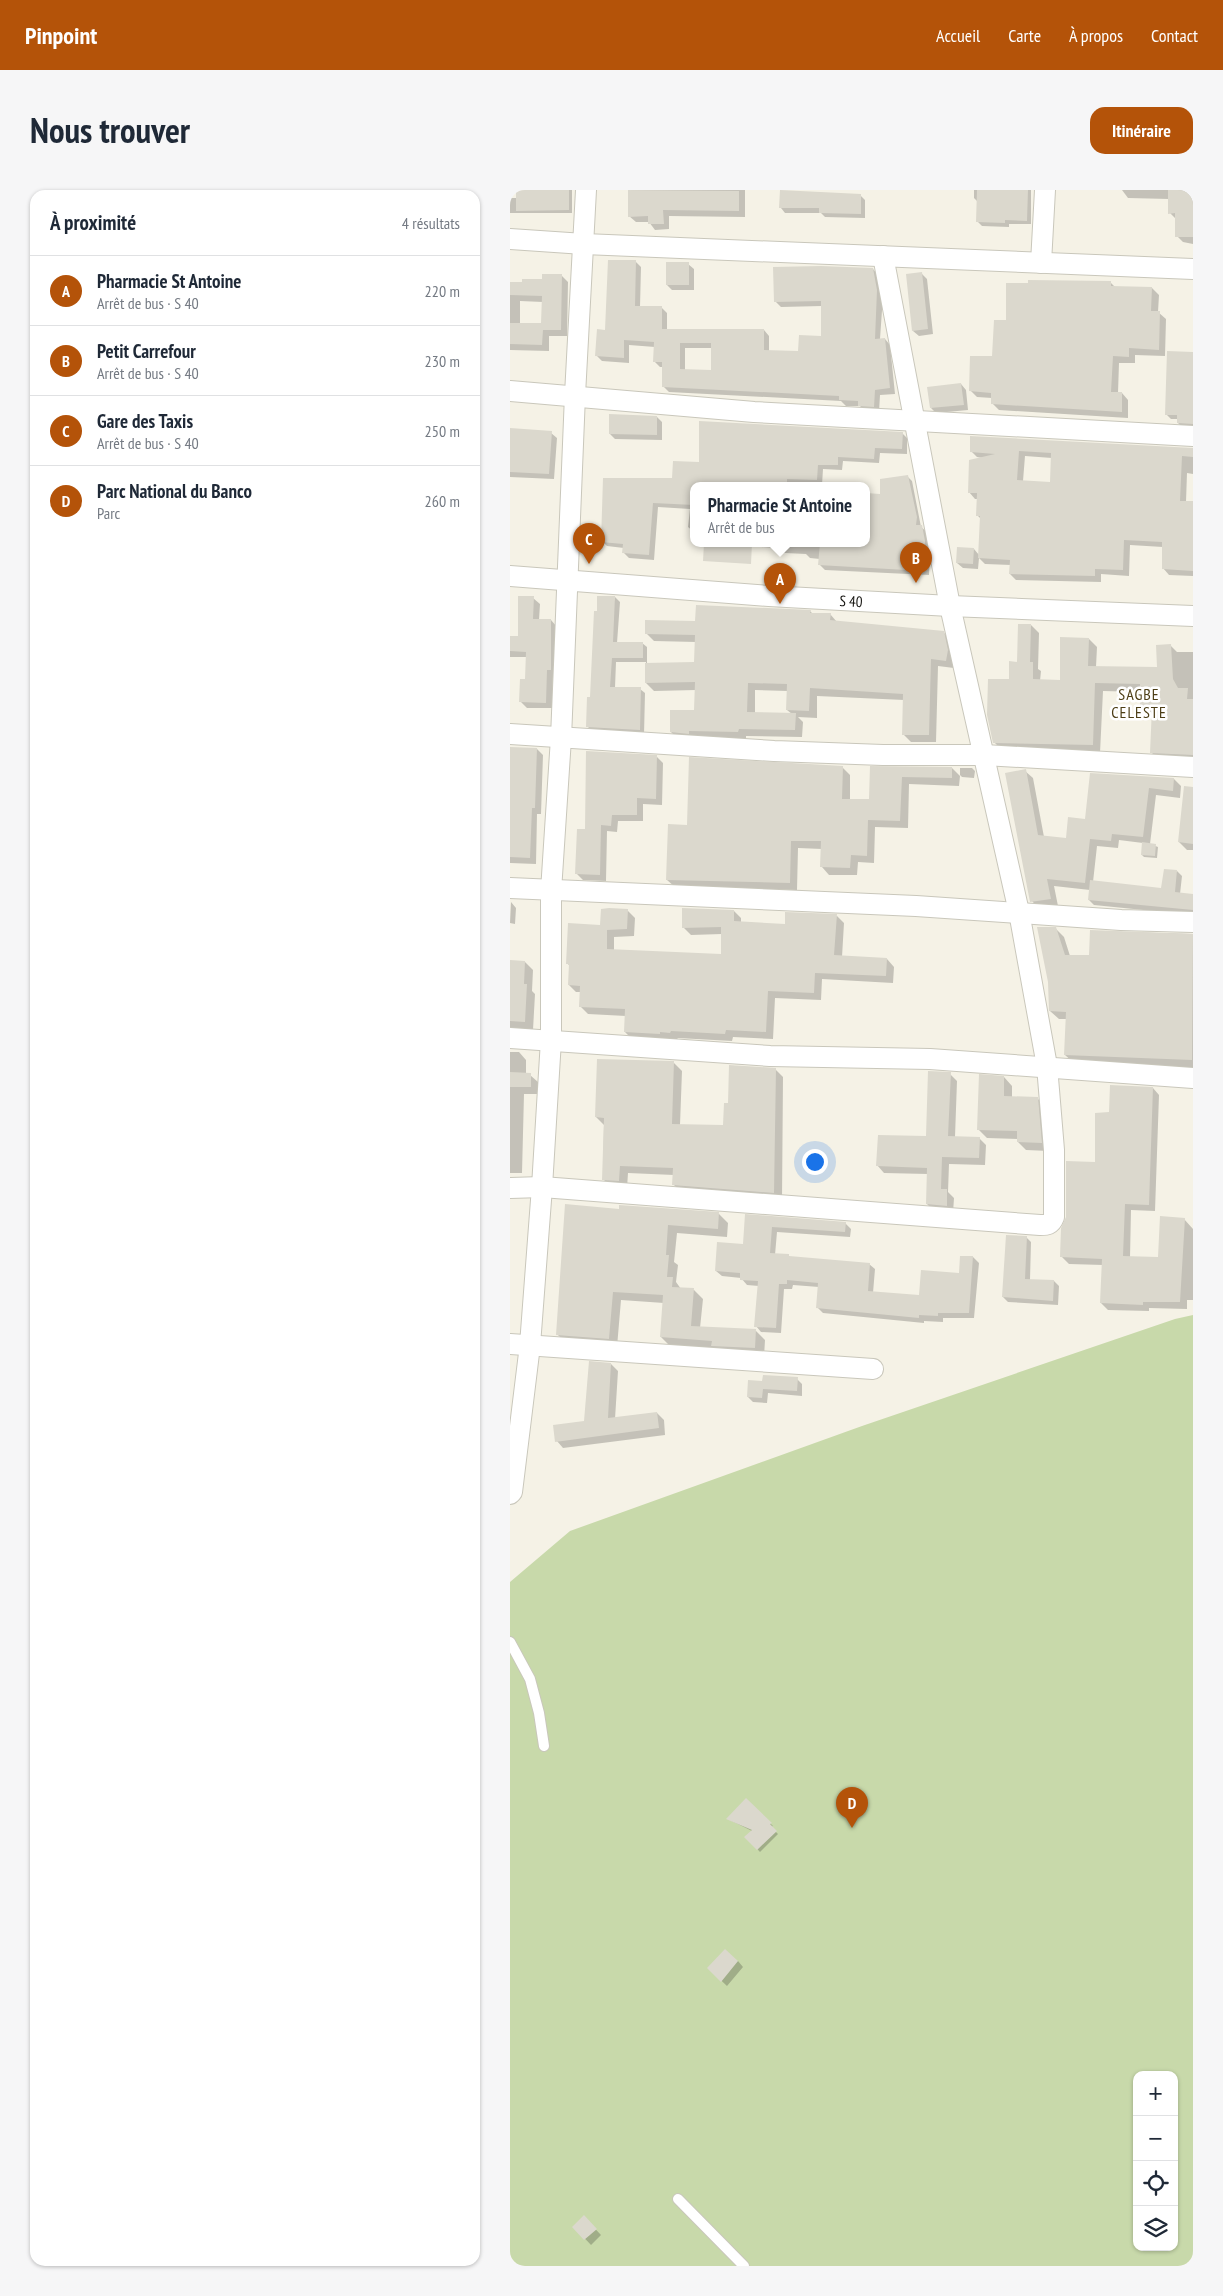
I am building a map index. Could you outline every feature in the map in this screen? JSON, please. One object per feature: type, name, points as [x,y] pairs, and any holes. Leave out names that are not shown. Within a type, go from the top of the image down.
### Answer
[{"type":"street","points":[[510,1494],[512,1492],[520,1345],[542,1187],[551,1040],[551,890],[569,579],[575,395],[586,190]]},
{"type":"street","points":[[1041,264],[1045,190]]},
{"type":"street","points":[[510,239],[584,244],[1193,269]]},
{"type":"street","points":[[510,1188],[542,1187],[1047,1225],[1052,1223],[1054,1218],[1054,1150],[1047,1066],[1019,912],[950,606],[916,420],[883,256]]},
{"type":"street","points":[[510,391],[575,395],[754,412],[1193,436]]},
{"type":"street","name":"S 40","points":[[510,576],[569,579],[769,596],[1193,616]]},
{"type":"street","points":[[510,734],[774,751],[883,755],[984,755],[1193,767]]},
{"type":"street","points":[[510,888],[1019,912],[1121,920],[1193,922]]},
{"type":"street","points":[[510,1038],[770,1056],[930,1059],[1193,1078]]},
{"type":"street","points":[[520,1345],[873,1369]]},
{"type":"lane","points":[[510,1642],[530,1680],[539,1713],[544,1746]]},
{"type":"lane","points":[[678,2199],[744,2266]]},
{"type":"green space","points":[[1193,1315],[1193,2266],[510,2266],[510,1582],[570,1531],[862,1426],[1175,1319]]},
{"type":"building","points":[[516,190],[569,190],[569,210],[516,211]]},
{"type":"building","points":[[628,190],[739,191],[739,211],[663,210],[664,224],[648,224],[648,216],[628,217]]},
{"type":"building","points":[[780,190],[861,194],[861,214],[819,213],[819,208],[779,208]]},
{"type":"building","points":[[977,190],[1028,190],[1027,221],[1005,220],[1005,223],[976,222]]},
{"type":"building","points":[[1168,190],[1193,190],[1193,237],[1175,237],[1175,213],[1168,214]]},
{"type":"building","points":[[608,260],[636,260],[635,306],[662,306],[662,329],[764,329],[764,350],[798,351],[799,335],[821,336],[821,301],[774,302],[773,267],[873,268],[877,290],[875,339],[885,338],[890,388],[875,390],[874,407],[858,406],[858,401],[839,400],[839,396],[662,387],[662,362],[653,362],[654,342],[624,340],[624,358],[595,356],[597,329],[605,330]],"holes":[[[680,343],[711,343],[711,370],[680,369]]]},
{"type":"building","points":[[666,262],[689,262],[689,285],[666,285]]},
{"type":"building","points":[[922,272],[928,329],[912,331],[906,274]]},
{"type":"building","points":[[542,274],[562,274],[561,330],[543,330],[542,345],[510,344],[510,323],[541,323],[542,296],[510,295],[510,282],[522,282],[522,279],[542,279]]},
{"type":"building","points":[[1028,280],[1111,281],[1111,286],[1152,287],[1151,311],[1160,311],[1159,350],[1129,348],[1129,357],[1113,356],[1111,392],[1122,392],[1122,412],[991,404],[991,393],[969,391],[970,356],[992,356],[994,320],[1006,320],[1006,283],[1028,283]]},
{"type":"building","points":[[1167,351],[1193,352],[1193,424],[1177,423],[1177,415],[1165,415]]},
{"type":"building","points":[[961,383],[964,405],[930,408],[927,387]]},
{"type":"building","points":[[609,414],[657,416],[657,435],[609,434]]},
{"type":"building","points":[[699,421],[903,432],[902,449],[875,448],[874,459],[838,457],[838,465],[818,465],[817,480],[787,479],[787,482],[690,482],[690,505],[653,503],[649,555],[622,553],[623,544],[601,542],[603,478],[672,478],[673,461],[699,462]]},
{"type":"building","points":[[510,428],[552,431],[549,474],[510,472]]},
{"type":"building","points":[[970,436],[1193,448],[1193,457],[1182,456],[1180,501],[1193,501],[1193,571],[1162,569],[1162,542],[1124,540],[1123,570],[1095,569],[1095,576],[1009,574],[1010,560],[978,558],[980,516],[976,516],[977,493],[968,493],[969,460],[995,454],[970,452]],"holes":[[[1019,451],[1051,453],[1050,482],[1017,480]]]},
{"type":"building","points":[[908,475],[917,517],[916,525],[922,525],[925,541],[924,571],[818,565],[820,547],[870,547],[870,493],[880,494],[880,479]]},
{"type":"building","points":[[704,547],[752,547],[751,564],[703,561]]},
{"type":"building","points":[[957,547],[974,548],[973,564],[956,563]]},
{"type":"building","points":[[518,596],[534,596],[533,619],[551,619],[551,670],[547,670],[546,703],[519,702],[520,679],[525,679],[526,652],[510,651],[510,636],[518,636]]},
{"type":"building","points":[[597,596],[615,596],[613,642],[643,642],[643,658],[612,658],[610,687],[641,687],[640,730],[586,727],[587,697],[590,697],[594,611],[597,611]]},
{"type":"building","points":[[696,605],[811,610],[810,613],[831,613],[830,620],[944,631],[948,650],[946,661],[931,659],[929,735],[902,735],[903,694],[810,688],[809,711],[786,710],[787,684],[748,683],[747,712],[796,713],[795,730],[739,729],[738,732],[689,731],[689,734],[670,732],[670,710],[694,710],[695,682],[645,683],[645,663],[694,662],[695,635],[645,634],[645,620],[695,621]]},
{"type":"building","points":[[1018,624],[1031,624],[1030,662],[1033,662],[1033,679],[1060,680],[1060,637],[1089,638],[1088,666],[1157,667],[1156,645],[1171,644],[1173,679],[1178,688],[1188,688],[1187,699],[1193,699],[1193,755],[1150,753],[1152,707],[1140,707],[1140,684],[1095,683],[1093,745],[993,743],[987,715],[988,679],[1009,679],[1009,661],[1017,662]]},
{"type":"building","points":[[510,747],[537,748],[535,808],[532,808],[530,858],[510,857]]},
{"type":"building","points":[[586,751],[657,755],[656,799],[637,798],[637,815],[612,815],[611,826],[601,825],[600,875],[575,874],[577,829],[585,829]]},
{"type":"building","points":[[689,757],[843,766],[842,799],[869,799],[870,766],[952,767],[952,778],[902,777],[900,821],[868,820],[867,856],[851,855],[850,868],[820,867],[821,841],[791,841],[790,883],[666,880],[668,824],[687,825]]},
{"type":"building","points":[[1026,769],[1038,835],[1066,838],[1068,817],[1085,819],[1090,773],[1174,778],[1173,791],[1149,788],[1143,837],[1112,834],[1111,841],[1090,839],[1085,883],[1047,879],[1051,899],[1030,902],[1005,773]]},
{"type":"building","points":[[1184,786],[1193,787],[1193,844],[1178,842]]},
{"type":"building","points":[[1142,842],[1156,844],[1155,856],[1141,855]]},
{"type":"building","points":[[1164,869],[1177,870],[1175,892],[1193,894],[1193,910],[1088,900],[1090,880],[1161,888]]},
{"type":"building","points":[[682,908],[734,910],[734,921],[785,924],[785,912],[837,914],[834,955],[887,958],[886,976],[815,973],[814,993],[768,991],[766,1032],[726,1030],[725,1034],[671,1031],[670,1033],[660,1032],[660,1034],[624,1032],[625,1009],[579,1007],[580,986],[568,985],[569,964],[566,964],[568,923],[600,925],[601,909],[628,909],[627,929],[607,930],[607,949],[721,954],[721,927],[682,928]]},
{"type":"building","points":[[1037,927],[1056,927],[1065,955],[1089,955],[1090,930],[1193,934],[1192,1060],[1064,1055],[1066,1012],[1049,1011],[1048,982]]},
{"type":"building","points":[[510,960],[525,961],[524,984],[527,984],[525,1022],[510,1021]]},
{"type":"building","points":[[597,1059],[674,1061],[672,1124],[723,1125],[724,1103],[728,1103],[729,1065],[776,1068],[774,1193],[672,1185],[673,1168],[620,1166],[619,1181],[602,1180],[604,1118],[595,1117]]},
{"type":"building","points":[[928,1071],[951,1072],[948,1136],[980,1137],[979,1158],[942,1157],[941,1189],[947,1189],[947,1206],[926,1204],[927,1168],[876,1166],[878,1135],[926,1136]]},
{"type":"building","points":[[510,1072],[531,1073],[531,1087],[510,1087]]},
{"type":"building","points":[[979,1074],[1004,1076],[1004,1096],[1038,1097],[1042,1143],[1017,1142],[1017,1131],[977,1130]]},
{"type":"building","points":[[1110,1085],[1153,1087],[1149,1205],[1125,1204],[1123,1256],[1158,1257],[1160,1216],[1185,1218],[1180,1302],[1143,1302],[1143,1305],[1100,1303],[1102,1259],[1060,1257],[1061,1228],[1066,1217],[1066,1161],[1095,1162],[1095,1113],[1109,1112]]},
{"type":"building","points":[[565,1204],[619,1209],[619,1205],[719,1212],[718,1229],[668,1225],[666,1255],[669,1255],[667,1277],[673,1277],[672,1287],[694,1288],[691,1326],[756,1329],[755,1348],[711,1346],[712,1341],[660,1337],[663,1295],[613,1292],[609,1339],[556,1335]]},
{"type":"building","points":[[745,1214],[846,1222],[845,1232],[772,1227],[770,1253],[870,1263],[868,1291],[919,1295],[921,1270],[959,1273],[960,1256],[973,1256],[969,1313],[938,1313],[938,1316],[919,1315],[919,1318],[816,1308],[818,1283],[787,1280],[787,1284],[779,1284],[776,1328],[754,1327],[758,1281],[740,1280],[740,1273],[715,1271],[717,1242],[743,1244]]},
{"type":"building","points":[[1006,1235],[1027,1236],[1025,1279],[1054,1280],[1053,1301],[1002,1297]]},
{"type":"building","points":[[589,1361],[611,1363],[608,1418],[657,1412],[659,1428],[555,1442],[553,1425],[584,1421]]},
{"type":"building","points":[[763,1375],[798,1377],[797,1391],[763,1389],[762,1398],[747,1397],[748,1380],[762,1381]]},
{"type":"building","points":[[746,1798],[772,1823],[770,1824],[777,1831],[757,1850],[744,1837],[752,1830],[726,1819]]},
{"type":"building","points":[[725,1949],[738,1961],[721,1982],[707,1968]]},
{"type":"building","points":[[584,2215],[597,2229],[584,2240],[572,2227]]},
{"type":"place","name":"Gare des Taxis","points":[[589,564]]},
{"type":"place","name":"Petit Carrefour","points":[[916,583]]},
{"type":"place","name":"Pharmacie St Antoine","points":[[780,604]]},
{"type":"place","name":"Parc National du Banco","points":[[852,1828]]},
{"type":"district","name":"SAGBE CELESTE","points":[[1139,703]]}]
